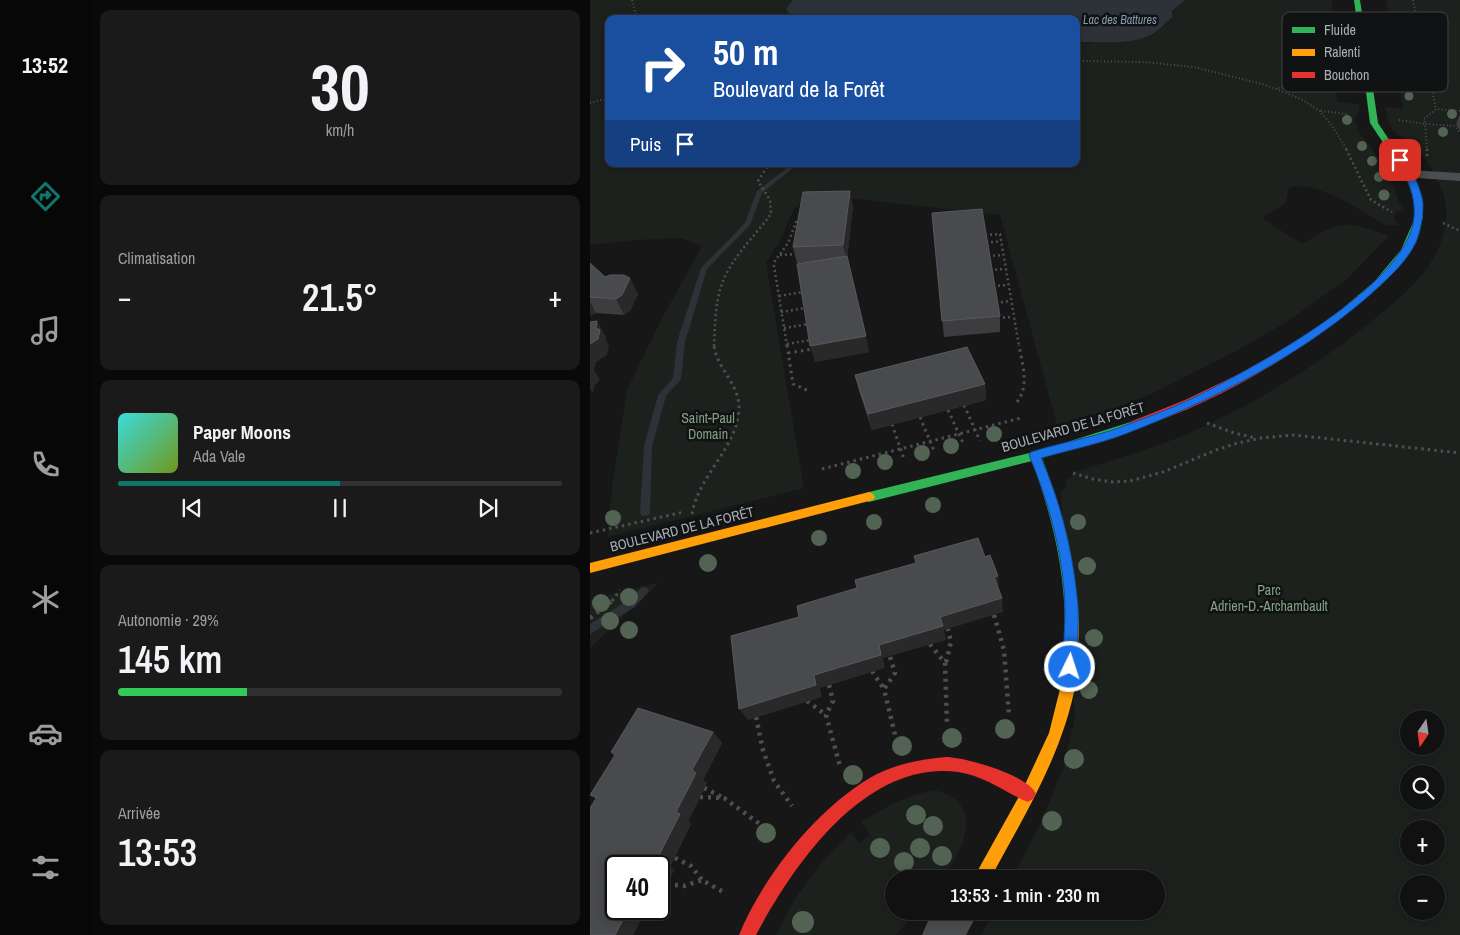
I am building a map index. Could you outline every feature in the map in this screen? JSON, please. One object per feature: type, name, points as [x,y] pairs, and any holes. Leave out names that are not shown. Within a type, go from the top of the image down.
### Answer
[{"type":"street","name":"BOULEVARD DE LA FORÊT","points":[[590,568],[1035,455],[1120,431],[1201,398],[1281,354],[1343,312],[1394,268],[1411,243],[1419,209],[1419,200],[1408,174],[1373,121],[1368,92]]},
{"type":"street","points":[[986,870],[1046,760],[1064,711],[1068,682],[1072,623],[1070,591],[1062,534],[1045,478],[1035,455]]},
{"type":"street","points":[[747,935],[773,885],[798,851],[825,822],[853,798],[885,779],[913,768],[936,764],[960,765],[983,771],[1008,782],[1028,794]]},
{"type":"street","points":[[942,935],[953,920]]},
{"type":"lane","points":[[1408,174],[1460,177]]},
{"type":"path","points":[[632,0],[636,15]]},
{"type":"path","points":[[1080,61],[1127,61],[1184,66],[1225,74],[1282,90]]},
{"type":"path","points":[[1277,88],[1282,88]]},
{"type":"path","points":[[1285,92],[1320,111],[1348,152],[1370,200],[1380,207],[1397,214]]},
{"type":"path","points":[[1432,92],[1436,109]]},
{"type":"path","points":[[590,103],[605,99]]},
{"type":"path","points":[[1427,158],[1424,119],[1436,109],[1460,111]]},
{"type":"path","points":[[1320,111],[1355,115]]},
{"type":"path","points":[[1397,119],[1425,124],[1455,126],[1460,133]]},
{"type":"path","points":[[692,517],[697,497],[726,447],[739,410],[736,391],[723,370],[715,350],[721,285],[729,270],[771,214],[770,198],[758,181],[760,174],[766,167]]},
{"type":"path","points":[[805,220],[798,220],[774,266],[793,384],[809,391]]},
{"type":"path","points":[[792,233],[798,233]]},
{"type":"path","points":[[984,235],[1000,234],[1024,382],[1023,394],[1017,402]]},
{"type":"path","points":[[986,243],[1001,241]]},
{"type":"path","points":[[785,248],[792,247]]},
{"type":"path","points":[[779,255],[799,254]]},
{"type":"path","points":[[988,256],[1003,255]]},
{"type":"path","points":[[990,270],[1005,269]]},
{"type":"path","points":[[993,286],[1008,285]]},
{"type":"path","points":[[779,296],[804,292]]},
{"type":"path","points":[[996,303],[1010,301]]},
{"type":"path","points":[[781,312],[806,308]]},
{"type":"path","points":[[998,318],[1013,317]]},
{"type":"path","points":[[784,328],[809,324]]},
{"type":"path","points":[[787,344],[811,340]]},
{"type":"path","points":[[788,353],[813,349]]},
{"type":"path","points":[[964,405],[981,445]]},
{"type":"path","points":[[948,410],[966,448]]},
{"type":"path","points":[[920,417],[936,456]]},
{"type":"path","points":[[822,469],[931,443],[1021,418]]},
{"type":"path","points":[[1204,422],[1234,433],[1257,438]]},
{"type":"path","points":[[892,424],[906,463]]},
{"type":"path","points":[[1068,471],[1086,478],[1106,482],[1131,482],[1159,475],[1216,450],[1257,438],[1282,435],[1306,435],[1460,453]]},
{"type":"path","points":[[590,533],[692,511]]},
{"type":"path","points":[[590,618],[608,606],[620,589]]},
{"type":"path","points":[[994,614],[1004,650],[1009,716]]},
{"type":"path","points":[[947,724],[945,663],[950,642],[948,628]]},
{"type":"path","points":[[930,644],[945,663]]},
{"type":"path","points":[[884,689],[895,673],[890,657]]},
{"type":"path","points":[[872,672],[884,689],[896,739]]},
{"type":"path","points":[[826,715],[833,701],[829,685]]},
{"type":"path","points":[[808,702],[826,715],[840,766]]},
{"type":"path","points":[[756,717],[762,750],[774,781],[792,806]]},
{"type":"path","points":[[704,788],[724,798],[768,830]]},
{"type":"path","points":[[700,797],[724,798]]},
{"type":"path","points":[[675,858],[691,866],[702,880],[724,893]]},
{"type":"path","points":[[670,884],[684,886],[702,880]]},
{"type":"green space","name":"Saint-Paul Domain","points":[[590,0],[811,0],[824,15],[605,15],[605,167],[1080,167],[1080,42],[1124,42],[1147,36],[1166,24],[1176,8],[1185,0],[1332,0],[1333,12],[1282,12],[1282,92],[1337,92],[1337,102],[1359,104],[1359,111],[1354,118],[1358,131],[1390,173],[1398,201],[1405,211],[1396,211],[1394,217],[1397,225],[1386,225],[1326,192],[1300,186],[1289,188],[1285,204],[1262,218],[1302,244],[1326,230],[1340,225],[1362,227],[1389,236],[1347,279],[1288,321],[1240,349],[1149,395],[1107,411],[1057,425],[1000,215],[813,194],[794,209],[780,241],[766,263],[804,488],[608,537],[612,486],[627,390],[660,322],[702,246],[681,238],[635,240],[590,245]]},
{"type":"green space","name":"Parc Adrien-D.-Archambault","points":[[1386,0],[1460,0],[1460,935],[981,935],[989,920],[1165,920],[1165,870],[1016,870],[1039,827],[1063,768],[1075,717],[1061,491],[1065,489],[1067,479],[1078,471],[1172,440],[1199,429],[1277,388],[1350,338],[1395,302],[1415,282],[1427,268],[1439,247],[1446,223],[1445,199],[1434,172],[1423,155],[1408,141],[1394,132],[1387,117],[1385,107],[1403,109],[1400,92],[1448,92],[1448,12],[1388,12]]},
{"type":"green space","points":[[660,582],[590,648],[590,600]]},
{"type":"green space","points":[[935,790],[951,796],[961,805],[965,816],[966,828],[963,842],[948,870],[885,870],[885,920],[909,920],[896,935],[776,935],[799,893],[839,843],[851,832],[859,843],[870,835],[861,822],[896,802]]},
{"type":"water","name":"Lac des Battures","points":[[793,0],[1185,0],[1172,11],[1172,17],[1151,35],[1124,42],[1080,42],[1080,15],[790,15],[786,9]]},
{"type":"building","points":[[850,191],[843,245],[793,247],[803,192]]},
{"type":"building","points":[[982,209],[1000,316],[942,321],[932,213]]},
{"type":"building","points":[[847,256],[866,336],[810,346],[797,264]]},
{"type":"building","points":[[590,263],[605,277],[624,275],[630,278],[622,295],[616,299],[590,297]]},
{"type":"building","points":[[597,321],[596,328],[600,330],[598,339],[590,344],[590,322]]},
{"type":"building","points":[[967,347],[985,384],[868,414],[855,375]]},
{"type":"building","points":[[978,538],[985,557],[990,555],[998,576],[994,577],[1002,598],[940,617],[943,626],[879,645],[881,655],[814,675],[816,685],[739,709],[731,636],[799,617],[797,606],[857,588],[855,580],[916,563],[914,556]]},
{"type":"building","points":[[638,708],[713,732],[692,770],[696,773],[676,812],[680,814],[659,855],[605,855],[605,920],[623,920],[615,935],[590,935],[590,808],[597,797],[590,795],[615,755],[611,752]]},
{"type":"waterway","points":[[645,513],[648,446],[662,395],[677,379],[681,342],[704,268],[748,224],[759,192],[791,167]]},
{"type":"waterway","points":[[590,629],[631,604],[644,591]]},
{"type":"traffic: fast","points":[[1357,0],[1359,12]]},
{"type":"traffic: fast","points":[[1346,310],[1377,284],[1405,251],[1419,218],[1419,204],[1412,180],[1374,123],[1370,92]]},
{"type":"traffic: fast","points":[[869,497],[1042,454],[1134,425]]},
{"type":"traffic: fast","points":[[1035,455],[1050,495],[1066,557],[1072,621]]},
{"type":"traffic: slow","points":[[590,568],[869,497]]},
{"type":"traffic: slow","points":[[986,870],[1027,796],[1056,734],[1069,681],[1072,621]]},
{"type":"traffic: jam","points":[[1134,425],[1161,415],[1245,376],[1299,344],[1346,310]]},
{"type":"traffic: jam","points":[[747,935],[762,907],[802,848],[826,821],[853,798],[882,779],[914,768],[947,764],[958,765],[989,774],[1028,794]]},
{"type":"route","points":[[1070,667],[1072,623],[1067,561],[1062,534],[1051,496],[1035,455],[1120,431],[1157,418],[1201,398],[1281,354],[1320,329],[1364,296],[1394,268],[1411,243],[1415,233],[1419,200],[1412,181],[1400,160]]}]
